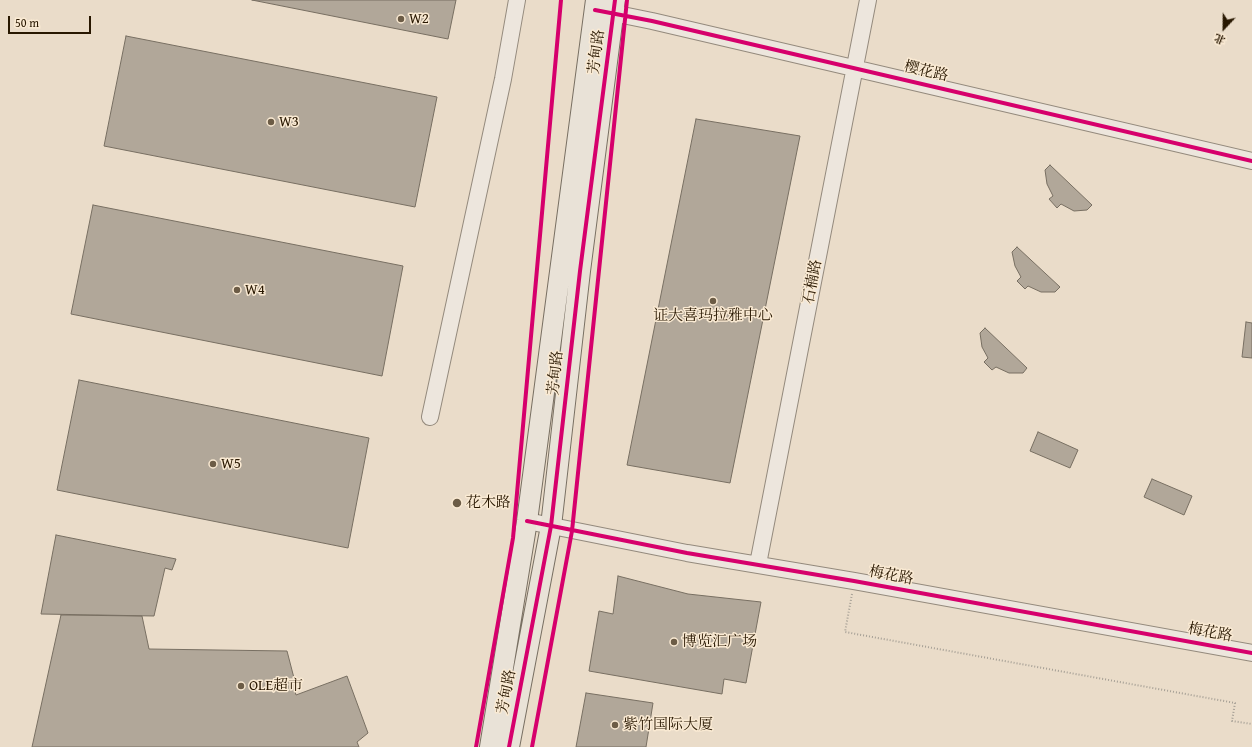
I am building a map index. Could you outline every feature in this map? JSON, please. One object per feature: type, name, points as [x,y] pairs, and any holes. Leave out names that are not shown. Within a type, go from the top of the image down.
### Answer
[{"type":"main road","name":"芳甸路","points":[[490,747],[527,521],[605,6]]},
{"type":"main road","name":"芳甸路","points":[[509,747],[551,526],[580,271],[605,6]]},
{"type":"street","points":[[430,417],[501,87],[517,0]]},
{"type":"street","name":"石楠路","points":[[758,564],[868,0]]},
{"type":"street","name":"樱花路","points":[[605,6],[854,68],[1252,161]]},
{"type":"street","name":"梅花路","points":[[527,521],[687,553],[758,564],[1252,653]]},
{"type":"path","points":[[854,581],[845,632],[1235,703],[1232,721],[1252,724]]},
{"type":"building","name":"W2","points":[[252,0],[456,0],[448,39]]},
{"type":"building","name":"W3","points":[[126,36],[437,97],[415,207],[104,146]]},
{"type":"building","name":"证大喜玛拉雅中心","points":[[696,119],[800,136],[730,483],[627,465]]},
{"type":"building","points":[[1050,165],[1092,205],[1087,210],[1074,211],[1061,204],[1057,208],[1049,199],[1053,196],[1047,184],[1045,170]]},
{"type":"building","name":"W4","points":[[93,205],[403,266],[382,376],[71,314]]},
{"type":"building","points":[[1017,247],[1060,287],[1055,292],[1041,292],[1028,286],[1025,289],[1017,281],[1021,277],[1015,266],[1012,252]]},
{"type":"building","points":[[1246,322],[1252,323],[1252,358],[1242,357]]},
{"type":"building","points":[[985,328],[1027,368],[1023,373],[1009,373],[996,367],[992,370],[984,362],[988,358],[982,347],[980,333]]},
{"type":"building","name":"W5","points":[[79,380],[369,438],[348,548],[57,490]]},
{"type":"building","points":[[1038,432],[1078,450],[1070,468],[1030,451]]},
{"type":"building","points":[[1152,479],[1192,496],[1184,515],[1144,497]]},
{"type":"building","points":[[56,535],[176,559],[172,570],[165,568],[154,616],[41,614]]},
{"type":"building","name":"博览汇广场","points":[[618,576],[688,594],[761,602],[746,683],[724,679],[722,694],[589,671],[599,611],[613,614]]},
{"type":"building","points":[[61,615],[142,616],[149,649],[287,651],[294,678],[296,695],[347,676],[368,733],[357,742],[359,747],[32,747]]},
{"type":"building","name":"紫竹国际大厦","points":[[586,693],[653,703],[646,747],[576,747]]},
{"type":"cycle path","points":[[476,747],[513,538],[561,0]]},
{"type":"cycle path","points":[[509,747],[551,526],[580,271],[615,0]]},
{"type":"cycle path","points":[[532,747],[572,531],[627,0]]},
{"type":"cycle path","points":[[595,10],[652,21],[1252,161]]},
{"type":"cycle path","points":[[527,521],[687,553],[854,581],[1252,653]]},
{"type":"place","name":"W2","points":[[401,19]]},
{"type":"place","name":"W3","points":[[271,122]]},
{"type":"place","name":"W4","points":[[237,290]]},
{"type":"place","name":"证大喜玛拉雅中心","points":[[713,301]]},
{"type":"place","name":"W5","points":[[213,464]]},
{"type":"place","name":"花木路","points":[[457,503]]},
{"type":"place","name":"博览汇广场","points":[[674,642]]},
{"type":"place","name":"OLE超市","points":[[241,686]]},
{"type":"place","name":"紫竹国际大厦","points":[[615,725]]}]
